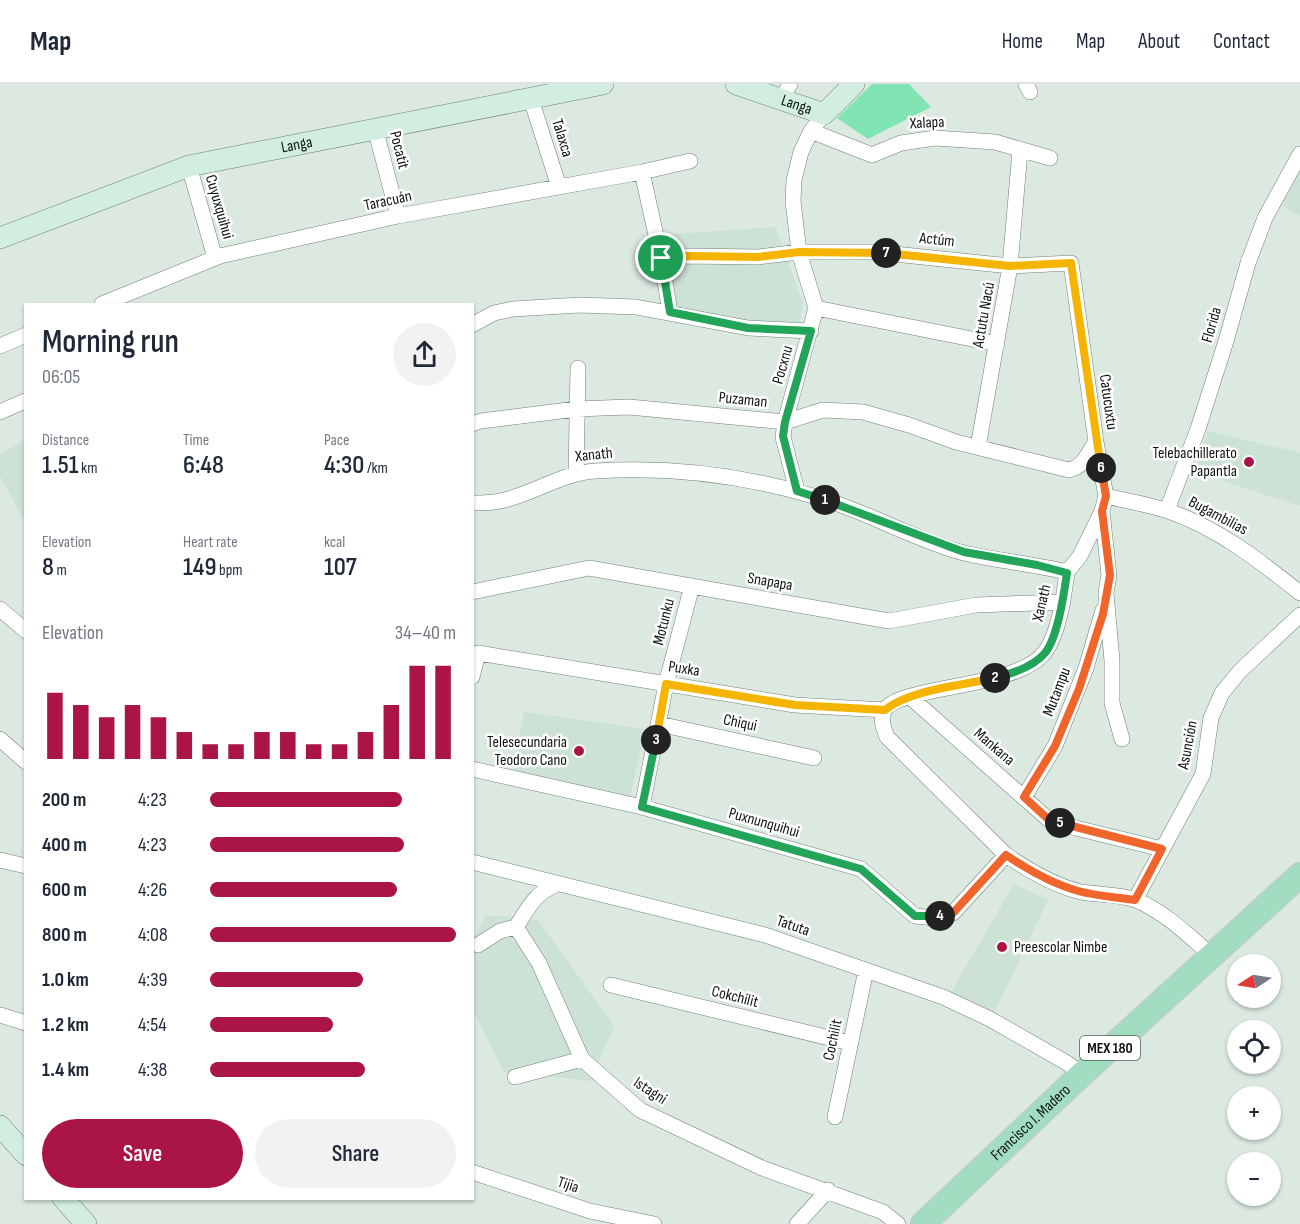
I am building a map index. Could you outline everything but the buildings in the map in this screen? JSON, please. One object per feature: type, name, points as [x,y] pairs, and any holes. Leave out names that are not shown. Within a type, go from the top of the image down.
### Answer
[{"type":"main road","name":"Francisco I. Madero","points":[[923,1224],[1082,1074],[1300,875]]},
{"type":"street","name":"Langa","points":[[736,84],[786,92],[824,114]]},
{"type":"street","points":[[824,114],[854,84]]},
{"type":"street","name":"Langa","points":[[0,238],[189,166],[596,85]]},
{"type":"street","name":"Talaxca","points":[[531,99],[559,187]]},
{"type":"street","name":"Pocxnu","points":[[797,491],[783,436],[816,308],[799,252],[793,201],[794,180],[801,152],[811,131],[824,114]]},
{"type":"street","name":"Pocatit","points":[[375,128],[398,216]]},
{"type":"street","name":"Xalapa","points":[[811,131],[872,155],[901,143],[935,138],[995,142],[1050,158]]},
{"type":"street","name":"Actutu Nacú","points":[[978,447],[1010,266],[1020,151]]},
{"type":"street","name":"Florida","points":[[1167,510],[1198,429],[1248,263],[1265,218],[1300,154]]},
{"type":"street","name":"Taracuán","points":[[104,303],[215,258],[398,216],[642,172],[690,161]]},
{"type":"street","name":"Cuyuxquihui","points":[[189,166],[215,258]]},
{"type":"street","points":[[642,172],[670,312]]},
{"type":"street","points":[[661,258],[758,257],[799,252]]},
{"type":"street","name":"Actúm","points":[[799,252],[875,252],[1010,266],[1071,263]]},
{"type":"street","name":"Catucuxtu","points":[[1071,263],[1104,503]]},
{"type":"street","points":[[474,315],[568,305],[636,308],[670,312],[748,328],[811,331]]},
{"type":"street","points":[[816,308],[997,344]]},
{"type":"street","points":[[474,325],[494,313]]},
{"type":"street","points":[[0,346],[24,336]]},
{"type":"street","points":[[576,474],[578,369]]},
{"type":"street","points":[[0,412],[24,401]]},
{"type":"street","name":"Puzaman","points":[[474,423],[576,409],[628,407],[785,422],[823,410],[863,412],[978,447],[1069,470],[1084,462],[1096,442]]},
{"type":"street","name":"Xanath","points":[[474,503],[501,501],[576,474],[592,471],[646,470],[707,473],[797,491],[834,502],[964,552],[1037,565],[1067,573],[1063,602],[1052,637],[1045,652],[1030,664],[998,678],[910,696],[892,704],[885,710]]},
{"type":"street","points":[[1067,573],[1080,556],[1104,503]]},
{"type":"street","name":"Bugambilias","points":[[1104,503],[1167,510],[1189,519],[1242,548],[1300,593]]},
{"type":"street","name":"Mutampu","points":[[1024,797],[1055,746],[1079,689],[1103,614],[1110,575],[1104,503]]},
{"type":"street","name":"Snapapa","points":[[474,592],[589,568],[889,621],[976,605],[1063,602]]},
{"type":"street","name":"Motunku","points":[[642,807],[666,684],[692,586]]},
{"type":"street","name":"Mutampu","points":[[1106,593],[1112,661],[1112,703],[1122,738]]},
{"type":"street","points":[[0,609],[24,629]]},
{"type":"street","name":"Asunción","points":[[1135,900],[1203,774],[1211,718],[1222,693],[1240,671],[1300,615]]},
{"type":"street","name":"Puxka","points":[[474,669],[478,653],[795,705],[885,710]]},
{"type":"street","name":"Mankana","points":[[910,696],[1048,819],[1162,849]]},
{"type":"street","points":[[885,710],[882,722],[887,737],[1006,855],[1049,880],[1079,891],[1135,900],[1180,929],[1211,955]]},
{"type":"street","name":"Chiqui","points":[[659,724],[814,758]]},
{"type":"street","points":[[0,739],[24,760]]},
{"type":"street","name":"Puxnunquihui","points":[[474,769],[642,807],[861,869],[915,916],[935,918],[953,913],[1006,855]]},
{"type":"street","points":[[0,860],[24,866]]},
{"type":"street","name":"Tatuta","points":[[474,863],[765,935],[866,970],[943,997],[990,1019],[1082,1074]]},
{"type":"street","points":[[477,945],[500,931],[516,927],[534,898],[557,884]]},
{"type":"street","name":"Istagni","points":[[516,927],[539,963],[582,1059],[640,1110],[762,1167],[883,1212],[898,1224]]},
{"type":"street","name":"Cochilit","points":[[835,1117],[866,970]]},
{"type":"street","name":"Cokchilit","points":[[611,986],[850,1044]]},
{"type":"street","points":[[0,1015],[24,1022]]},
{"type":"street","points":[[515,1077],[582,1059]]},
{"type":"street","points":[[0,1126],[24,1153]]},
{"type":"street","name":"Tijia","points":[[474,1173],[590,1211],[654,1224]]},
{"type":"street","points":[[797,1224],[828,1190]]},
{"type":"street","points":[[65,1200],[86,1224]]},
{"type":"shaded area","points":[[1300,170],[1300,216],[1281,205]]},
{"type":"shaded area","points":[[776,227],[803,304],[800,322],[791,326],[771,328],[672,308],[659,235]]},
{"type":"shaded area","name":"Telebachillerato Papantla","points":[[1208,431],[1300,453],[1300,506],[1195,472]]},
{"type":"shaded area","points":[[24,441],[24,520],[0,476],[0,454]]},
{"type":"shaded area","name":"Telesecundaria Teodoro Cano","points":[[524,712],[645,729],[630,797],[513,773]]},
{"type":"shaded area","name":"Preescolar Nimbe","points":[[1014,884],[1048,900],[993,1015],[950,994]]},
{"type":"shaded area","points":[[486,915],[538,920],[614,1026],[591,1081],[504,1072],[474,1012],[474,937]]},
{"type":"green space","points":[[872,84],[909,84],[931,107],[868,139],[837,118]]},
{"type":"place","name":"Telebachillerato Papantla","points":[[1249,462]]},
{"type":"place","name":"Telesecundaria Teodoro Cano","points":[[579,751]]},
{"type":"place","name":"Preescolar Nimbe","points":[[1002,947]]},
{"type":"route","points":[[799,252],[875,252],[1010,266],[1071,263],[1096,442],[1106,496],[1102,511],[1110,575],[1103,614],[1079,689],[1055,746],[1024,797],[1048,819],[1162,849],[1135,900],[1079,891],[1049,880],[1006,855],[953,913],[935,918],[915,916],[861,869],[642,807],[666,684],[795,705],[885,710],[892,704],[910,696],[998,678],[1030,664],[1045,652],[1052,637],[1063,602],[1067,573],[1037,565],[964,552],[834,502],[797,491],[783,436],[811,331],[748,328],[670,312],[661,258],[758,257],[799,252]]}]
